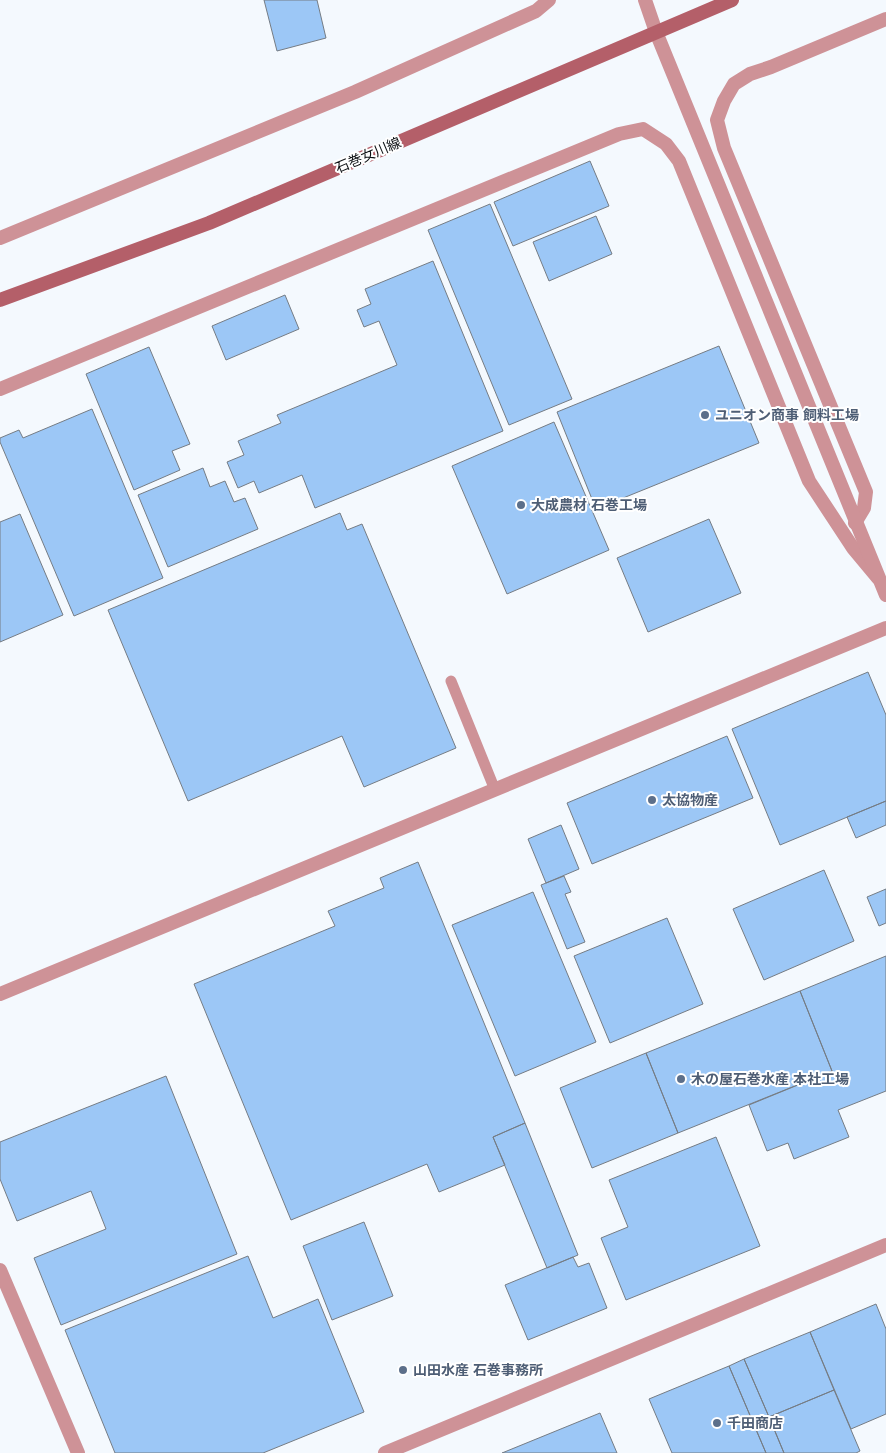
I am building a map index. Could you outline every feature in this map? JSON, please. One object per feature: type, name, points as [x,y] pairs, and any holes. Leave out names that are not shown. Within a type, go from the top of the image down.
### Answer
[{"type":"main road","name":"石巻女川線","points":[[0,300],[210,223],[732,0]]},
{"type":"street","points":[[0,238],[355,92],[536,11],[549,0]]},
{"type":"street","points":[[645,0],[656,32],[886,595]]},
{"type":"street","points":[[856,523],[864,508],[866,492],[724,148],[718,120],[724,101],[734,84],[750,74],[886,19]]},
{"type":"street","points":[[0,389],[619,134],[643,129],[666,144],[679,161],[809,481],[853,548],[880,580]]},
{"type":"street","points":[[0,994],[886,628]]},
{"type":"street","points":[[385,1453],[886,1245]]},
{"type":"street","points":[[0,1270],[78,1453]]},
{"type":"lane","points":[[451,681],[495,790]]},
{"type":"building","points":[[264,0],[317,0],[326,38],[277,51]]},
{"type":"building","points":[[590,161],[609,206],[513,246],[494,202]]},
{"type":"building","points":[[490,204],[572,399],[509,425],[428,230]]},
{"type":"building","points":[[596,216],[612,254],[549,281],[533,242]]},
{"type":"building","points":[[433,261],[503,431],[315,508],[302,475],[259,493],[254,481],[238,488],[227,462],[244,455],[238,441],[281,423],[277,415],[397,365],[379,321],[364,327],[357,310],[371,304],[365,289]]},
{"type":"building","points":[[285,295],[299,329],[226,360],[212,326]]},
{"type":"building","points":[[719,346],[759,443],[596,509],[557,412]]},
{"type":"building","points":[[149,347],[190,444],[172,451],[180,470],[134,490],[86,374]]},
{"type":"building","points":[[92,409],[163,578],[74,616],[0,442],[0,438],[19,430],[23,438]]},
{"type":"building","points":[[554,422],[609,550],[507,594],[452,466]]},
{"type":"building","points":[[203,468],[210,487],[225,481],[234,502],[245,498],[258,529],[168,567],[138,495]]},
{"type":"building","points":[[340,513],[347,530],[362,524],[456,748],[364,787],[342,736],[188,801],[108,610]]},
{"type":"building","points":[[20,514],[63,615],[0,642],[0,522]]},
{"type":"building","points":[[709,519],[741,593],[648,632],[617,558]]},
{"type":"building","points":[[868,672],[886,715],[886,801],[780,845],[732,729]]},
{"type":"building","points":[[727,736],[753,798],[592,864],[567,803]]},
{"type":"building","points":[[886,801],[886,825],[856,838],[847,817]]},
{"type":"building","points":[[561,825],[579,869],[546,883],[528,839]]},
{"type":"building","points":[[418,862],[525,1123],[493,1137],[505,1165],[439,1192],[427,1164],[291,1220],[194,984],[335,926],[328,911],[384,888],[380,878]]},
{"type":"building","points":[[824,870],[854,941],[764,980],[733,909]]},
{"type":"building","points":[[564,876],[571,892],[565,894],[585,942],[567,949],[541,885]]},
{"type":"building","points":[[886,889],[886,923],[879,926],[867,897]]},
{"type":"building","points":[[533,892],[596,1042],[515,1076],[452,925]]},
{"type":"building","points":[[667,918],[703,1004],[610,1043],[574,956]]},
{"type":"building","points":[[886,956],[886,1091],[838,1110],[849,1137],[794,1159],[788,1143],[767,1151],[749,1105],[832,1071],[800,991]]},
{"type":"building","points":[[800,991],[832,1071],[678,1133],[646,1053]]},
{"type":"building","points":[[646,1053],[678,1133],[592,1168],[560,1088]]},
{"type":"building","points":[[166,1076],[237,1254],[61,1325],[34,1258],[106,1229],[91,1191],[17,1221],[0,1179],[0,1142]]},
{"type":"building","points":[[525,1123],[578,1255],[547,1268],[493,1137]]},
{"type":"building","points":[[716,1137],[760,1246],[626,1300],[601,1238],[628,1227],[609,1180]]},
{"type":"building","points":[[364,1222],[393,1296],[332,1320],[303,1246]]},
{"type":"building","points":[[248,1256],[273,1318],[318,1299],[364,1412],[263,1453],[115,1453],[65,1330]]},
{"type":"building","points":[[573,1257],[578,1267],[589,1263],[607,1308],[528,1340],[505,1285]]},
{"type":"building","points":[[876,1304],[886,1329],[886,1414],[851,1429],[810,1332]]},
{"type":"building","points":[[810,1332],[834,1390],[769,1417],[744,1359]]},
{"type":"building","points":[[744,1359],[784,1453],[766,1453],[729,1366]]},
{"type":"building","points":[[729,1366],[766,1453],[672,1453],[649,1399]]},
{"type":"building","points":[[834,1390],[860,1451],[856,1453],[784,1453],[769,1417]]},
{"type":"building","points":[[600,1413],[617,1453],[502,1453]]},
{"type":"place","name":"ユニオン商事 飼料工場","points":[[705,415]]},
{"type":"place","name":"大成農材 石巻工場","points":[[521,505]]},
{"type":"place","name":"太協物産","points":[[652,800]]},
{"type":"place","name":"木の屋石巻水産 本社工場","points":[[681,1079]]},
{"type":"place","name":"山田水産 石巻事務所","points":[[403,1370]]},
{"type":"place","name":"千田商店","points":[[717,1423]]}]
